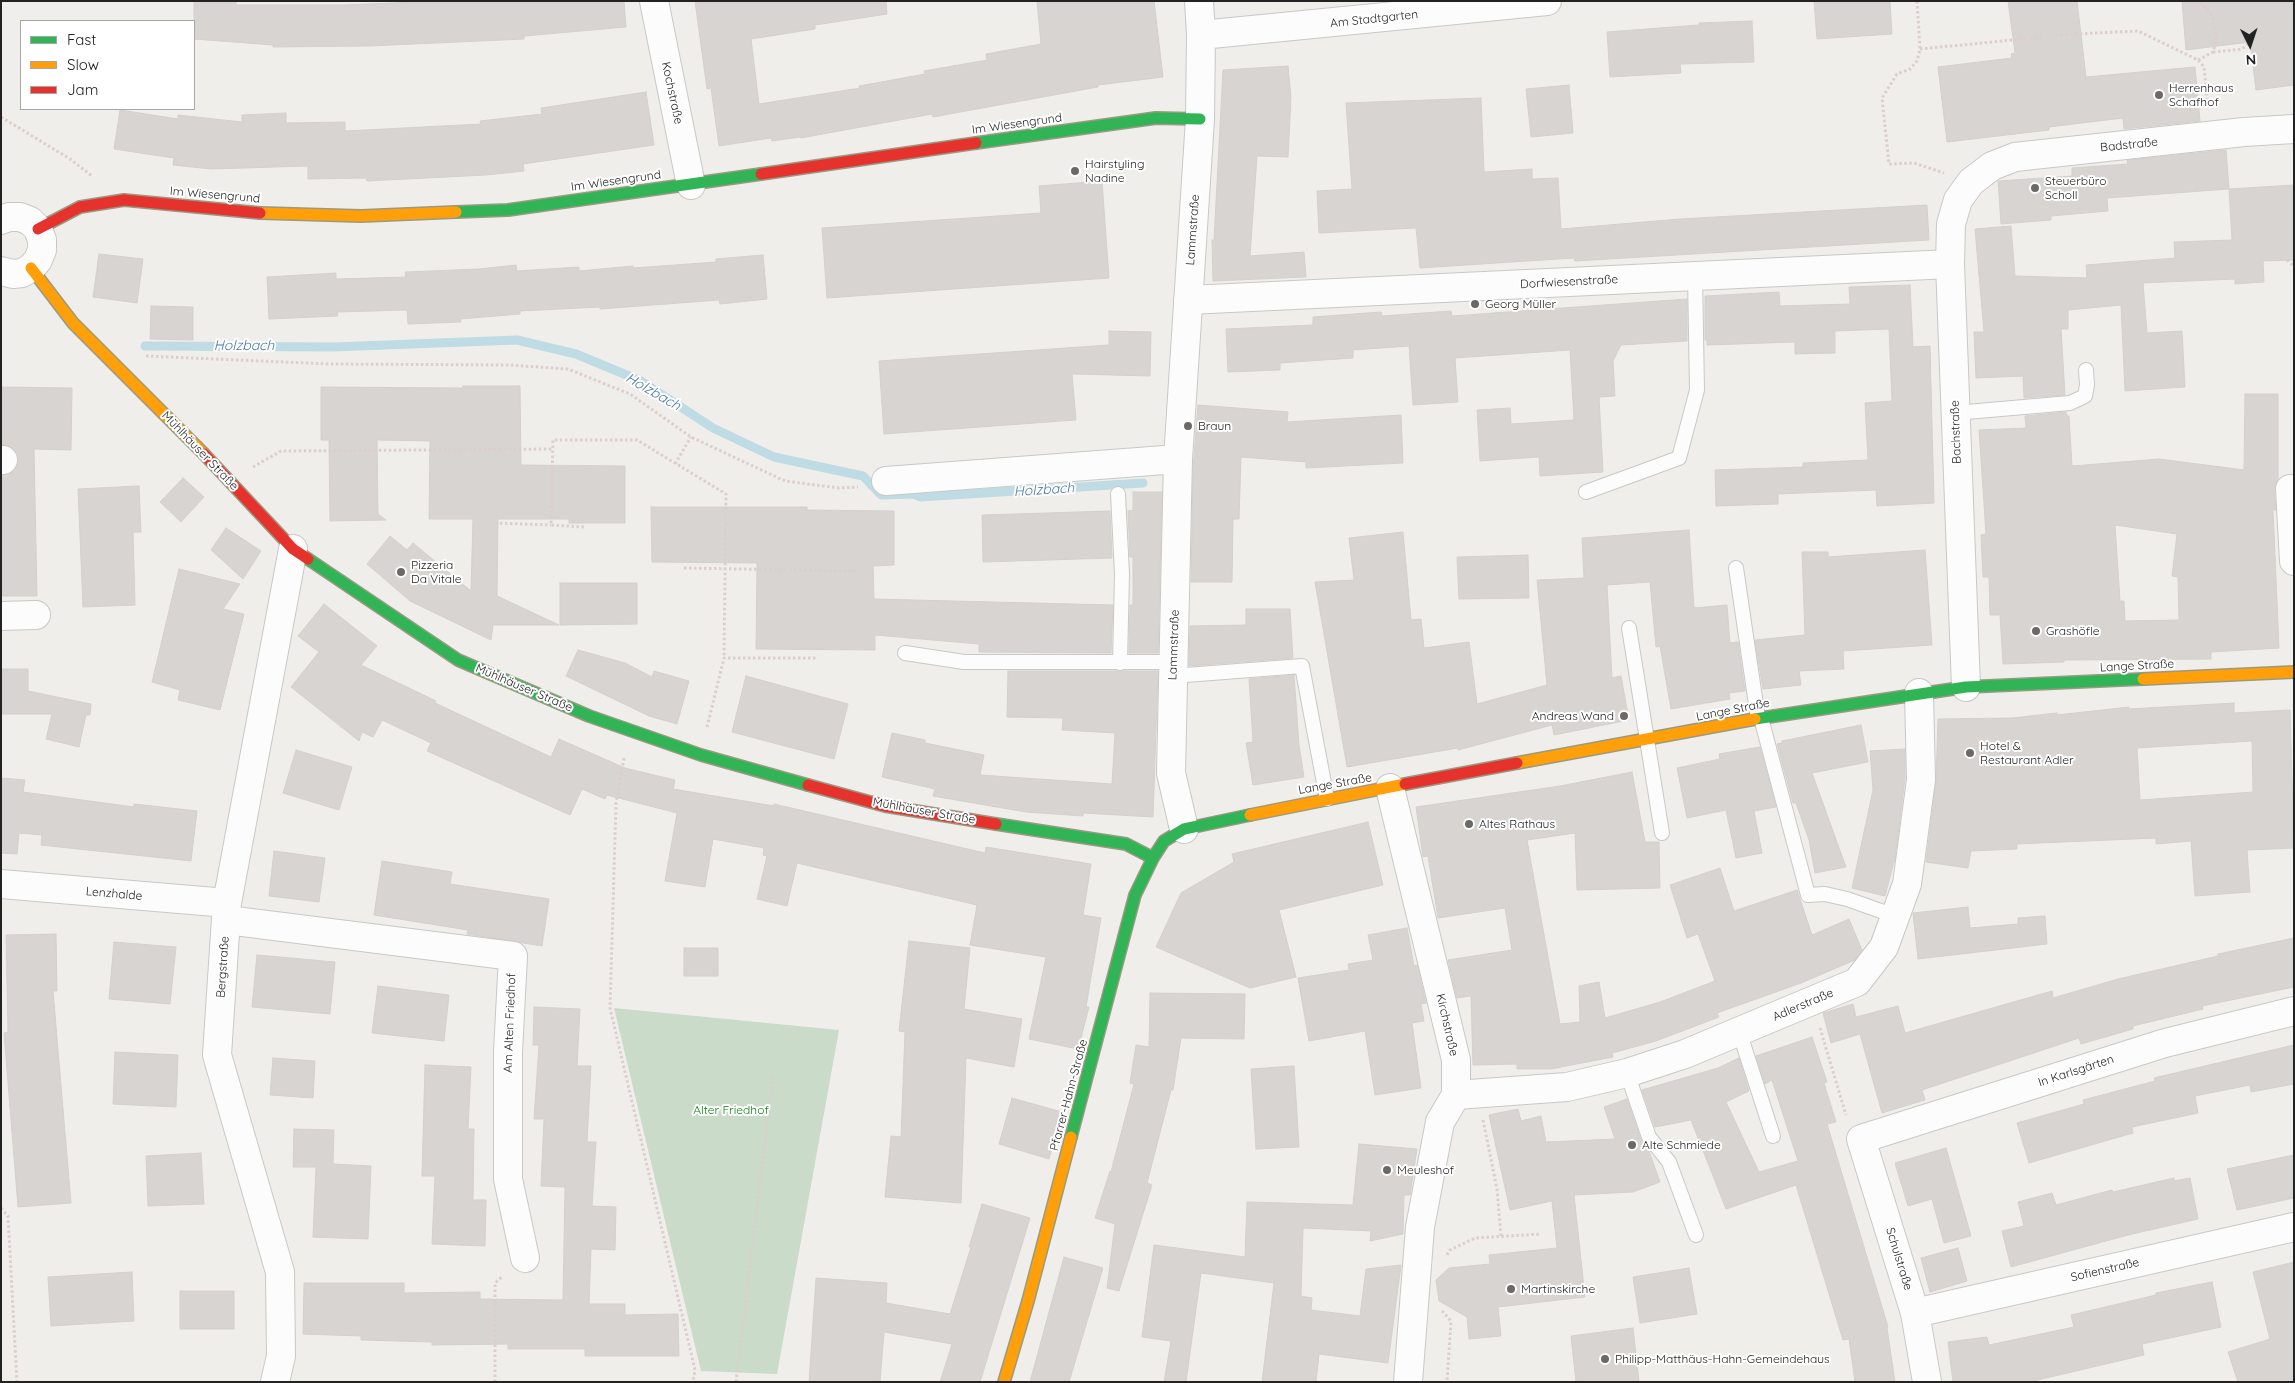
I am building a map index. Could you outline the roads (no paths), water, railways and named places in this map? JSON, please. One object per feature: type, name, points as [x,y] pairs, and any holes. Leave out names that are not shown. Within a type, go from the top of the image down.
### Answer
[{"type":"street","name":"Kochstraße","points":[[654,1],[691,185]]},
{"type":"street","name":"Lammstraße","points":[[1184,830],[1171,773],[1178,459],[1200,119],[1201,35],[1199,1]]},
{"type":"street","name":"Am Stadtgarten","points":[[1201,35],[1547,1]]},
{"type":"street","name":"Im Wiesengrund","points":[[38,230],[80,207],[124,200],[243,212],[361,216],[508,210],[1156,118],[1200,119]]},
{"type":"street","name":"Badstraße","points":[[1971,182],[1992,166],[2015,157],[2294,129]]},
{"type":"street","name":"Bachstraße","points":[[1966,687],[1950,264],[1951,224],[1958,200],[1971,182]]},
{"type":"street","points":[[1,220],[20,217],[30,222],[38,230],[42,240],[42,250],[38,260],[31,268],[13,274],[1,271]]},
{"type":"street","name":"Dorfwiesenstraße","points":[[1188,300],[1950,264]]},
{"type":"street","name":"Mühlhäuser Straße","points":[[31,268],[73,323],[294,549],[458,660],[589,716],[700,755],[886,806],[1126,844],[1153,858]]},
{"type":"street","points":[[886,481],[1178,459]]},
{"type":"street","points":[[2290,488],[2294,561]]},
{"type":"street","name":"Bergstraße","points":[[275,1382],[281,1356],[280,1272],[217,1055],[227,911],[294,549]]},
{"type":"street","points":[[1,616],[36,616]]},
{"type":"street","name":"Lange Straße","points":[[1184,830],[1328,799],[1760,718],[1966,687],[2294,672]]},
{"type":"street","name":"Adlerstraße","points":[[1456,1095],[1567,1087],[1627,1073],[1685,1054],[1857,982],[1884,947],[1907,884],[1921,780],[1919,694]]},
{"type":"street","name":"Kirchstraße","points":[[1390,788],[1456,1060],[1456,1095]]},
{"type":"street","name":"Pfarrer-Hahn-Straße","points":[[1004,1382],[1028,1301],[1135,895],[1153,858],[1164,841],[1184,830]]},
{"type":"street","name":"Lenzhalde","points":[[1,884],[227,911]]},
{"type":"street","name":"Am Alten Friedhof","points":[[227,911],[513,956],[508,1052],[508,1179],[525,1258]]},
{"type":"street","name":"In Karlsgärten","points":[[1861,1139],[2165,1043],[2294,1011]]},
{"type":"street","points":[[1408,1382],[1420,1227],[1440,1122],[1456,1095]]},
{"type":"street","name":"Schulstraße","points":[[1861,1139],[1915,1313],[1927,1382]]},
{"type":"street","name":"Sofienstraße","points":[[1915,1313],[2294,1227]]},
{"type":"lane","points":[[1586,492],[1679,458],[1697,390],[1695,276]]},
{"type":"lane","points":[[1956,413],[2070,403],[2084,396],[2087,385],[2086,370]]},
{"type":"lane","points":[[1118,494],[1122,574],[1120,663]]},
{"type":"lane","points":[[1736,568],[1760,718],[1808,895],[1825,894],[1847,899],[1895,916]]},
{"type":"lane","points":[[1629,628],[1662,833]]},
{"type":"lane","points":[[905,653],[964,662],[1120,663],[1173,669],[1302,666],[1328,799]]},
{"type":"lane","points":[[1739,1031],[1773,1136]]},
{"type":"lane","points":[[1627,1073],[1649,1136],[1669,1162],[1696,1235]]},
{"type":"waterway","name":"Holzbach","points":[[145,346],[333,347],[517,340],[576,354],[641,381],[713,428],[774,457],[863,476],[881,495],[914,494],[920,497],[1143,483]]},
{"type":"place","name":"Herrenhaus Schafhof","points":[[2159,95]]},
{"type":"place","name":"Hairstyling Nadine","points":[[1075,171]]},
{"type":"place","name":"Steuerbüro Scholl","points":[[2035,188]]},
{"type":"place","name":"Georg Müller","points":[[1475,304]]},
{"type":"place","name":"Braun","points":[[1188,426]]},
{"type":"place","name":"Pizzeria Da Vitale","points":[[401,572]]},
{"type":"place","name":"Grashöfle","points":[[2036,631]]},
{"type":"place","name":"Andreas Wand","points":[[1624,716]]},
{"type":"place","name":"Hotel & Restaurant Adler","points":[[1970,753]]},
{"type":"place","name":"Altes Rathaus","points":[[1469,824]]},
{"type":"place","name":"Alte Schmiede","points":[[1632,1145]]},
{"type":"place","name":"Meuleshof","points":[[1387,1170]]},
{"type":"place","name":"Martinskirche","points":[[1511,1289]]},
{"type":"place","name":"Philipp-Matthäus-Hahn-Gemeindehaus","points":[[1605,1359]]},
{"type":"park label","name":"Alter Friedhof","points":[[731,1110]]}]
